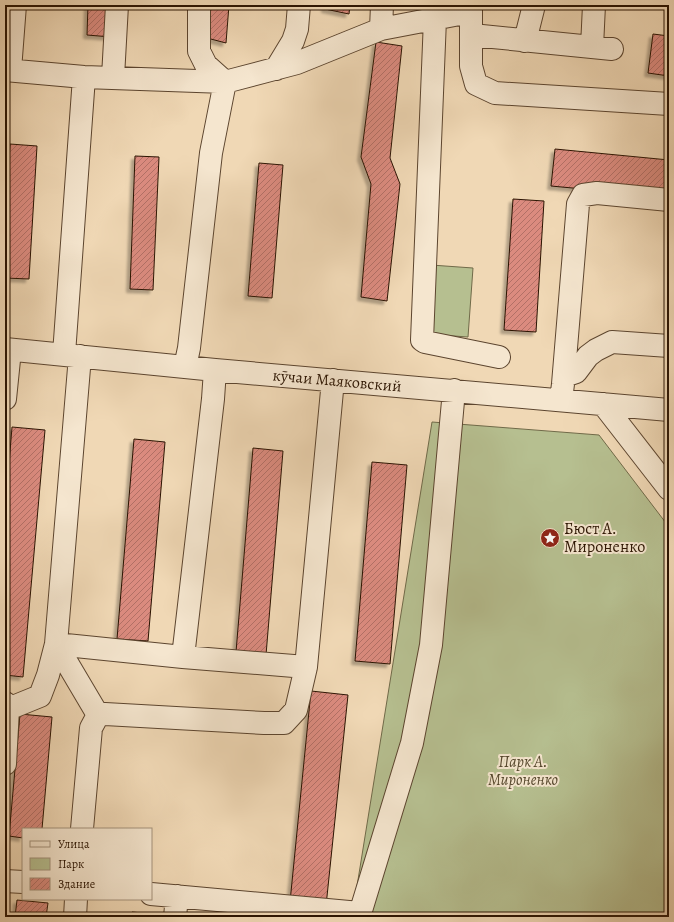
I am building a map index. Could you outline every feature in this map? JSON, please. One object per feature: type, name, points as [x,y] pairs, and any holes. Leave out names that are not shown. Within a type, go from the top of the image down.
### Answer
[{"type":"street","points":[[15,5],[8,70],[84,77],[225,82],[297,63],[381,29],[435,19],[471,9],[471,66],[476,84],[495,93],[669,104]]},
{"type":"street","points":[[113,77],[117,5]]},
{"type":"street","points":[[199,5],[199,51],[206,65],[225,82]]},
{"type":"street","points":[[276,68],[293,41],[297,29],[299,5]]},
{"type":"street","points":[[381,29],[382,5]]},
{"type":"street","points":[[525,41],[534,5]]},
{"type":"street","points":[[472,35],[602,48],[594,5]]},
{"type":"street","points":[[435,19],[422,340],[425,342],[500,357]]},
{"type":"street","points":[[5,764],[6,707],[40,696],[48,676],[56,644],[72,355],[84,77]]},
{"type":"street","points":[[185,367],[189,348],[211,153],[225,82]]},
{"type":"street","points":[[561,400],[578,204],[583,195],[597,193],[669,200]]},
{"type":"street","points":[[564,376],[576,372],[588,356],[612,342],[669,346]]},
{"type":"street","points":[[6,390],[7,350]]},
{"type":"street","name":"кӯчаи Маяковский","points":[[7,350],[669,410]]},
{"type":"street","points":[[183,657],[215,370]]},
{"type":"street","points":[[98,715],[105,714],[284,723],[296,710],[306,667],[333,380]]},
{"type":"street","points":[[152,895],[176,907],[360,915],[412,743],[431,645],[454,390]]},
{"type":"street","points":[[603,404],[669,488]]},
{"type":"street","points":[[56,644],[183,657],[306,667]]},
{"type":"street","points":[[56,644],[98,715]]},
{"type":"street","points":[[82,828],[91,728],[98,715]]},
{"type":"street","points":[[5,881],[22,882]]},
{"type":"street","points":[[74,917],[76,900]]},
{"type":"green space","points":[[431,265],[473,268],[468,337],[426,334]]},
{"type":"green space","name":"Парк А. Мироненко","points":[[432,422],[599,435],[669,527],[669,917],[352,917]]},
{"type":"building","points":[[88,5],[114,5],[111,37],[87,35]]},
{"type":"building","points":[[209,5],[229,5],[226,43],[207,38]]},
{"type":"building","points":[[325,5],[350,5],[349,14],[325,9]]},
{"type":"building","points":[[653,34],[669,36],[669,76],[648,73]]},
{"type":"building","points":[[376,42],[402,46],[390,158],[400,184],[387,301],[361,297],[371,184],[361,157]]},
{"type":"building","points":[[10,144],[37,146],[29,279],[5,278],[5,227]]},
{"type":"building","points":[[555,149],[669,160],[669,197],[551,186]]},
{"type":"building","points":[[135,156],[159,157],[153,290],[130,289]]},
{"type":"building","points":[[259,163],[283,165],[272,298],[248,296]]},
{"type":"building","points":[[513,199],[544,201],[536,332],[504,330]]},
{"type":"building","points":[[12,427],[45,430],[23,677],[5,675],[5,513]]},
{"type":"building","points":[[134,439],[165,442],[148,641],[117,639]]},
{"type":"building","points":[[253,448],[283,451],[266,655],[236,652]]},
{"type":"building","points":[[372,462],[407,465],[390,664],[355,661]]},
{"type":"building","points":[[311,691],[348,695],[326,906],[290,902]]},
{"type":"building","points":[[20,714],[52,717],[42,828],[22,828],[22,838],[9,836]]},
{"type":"building","points":[[17,900],[48,903],[46,917],[15,917]]},
{"type":"building","points":[[132,912],[164,915],[164,917],[131,917]]},
{"type":"place","name":"Бюст А. Мироненко","points":[[550,538]]}]
